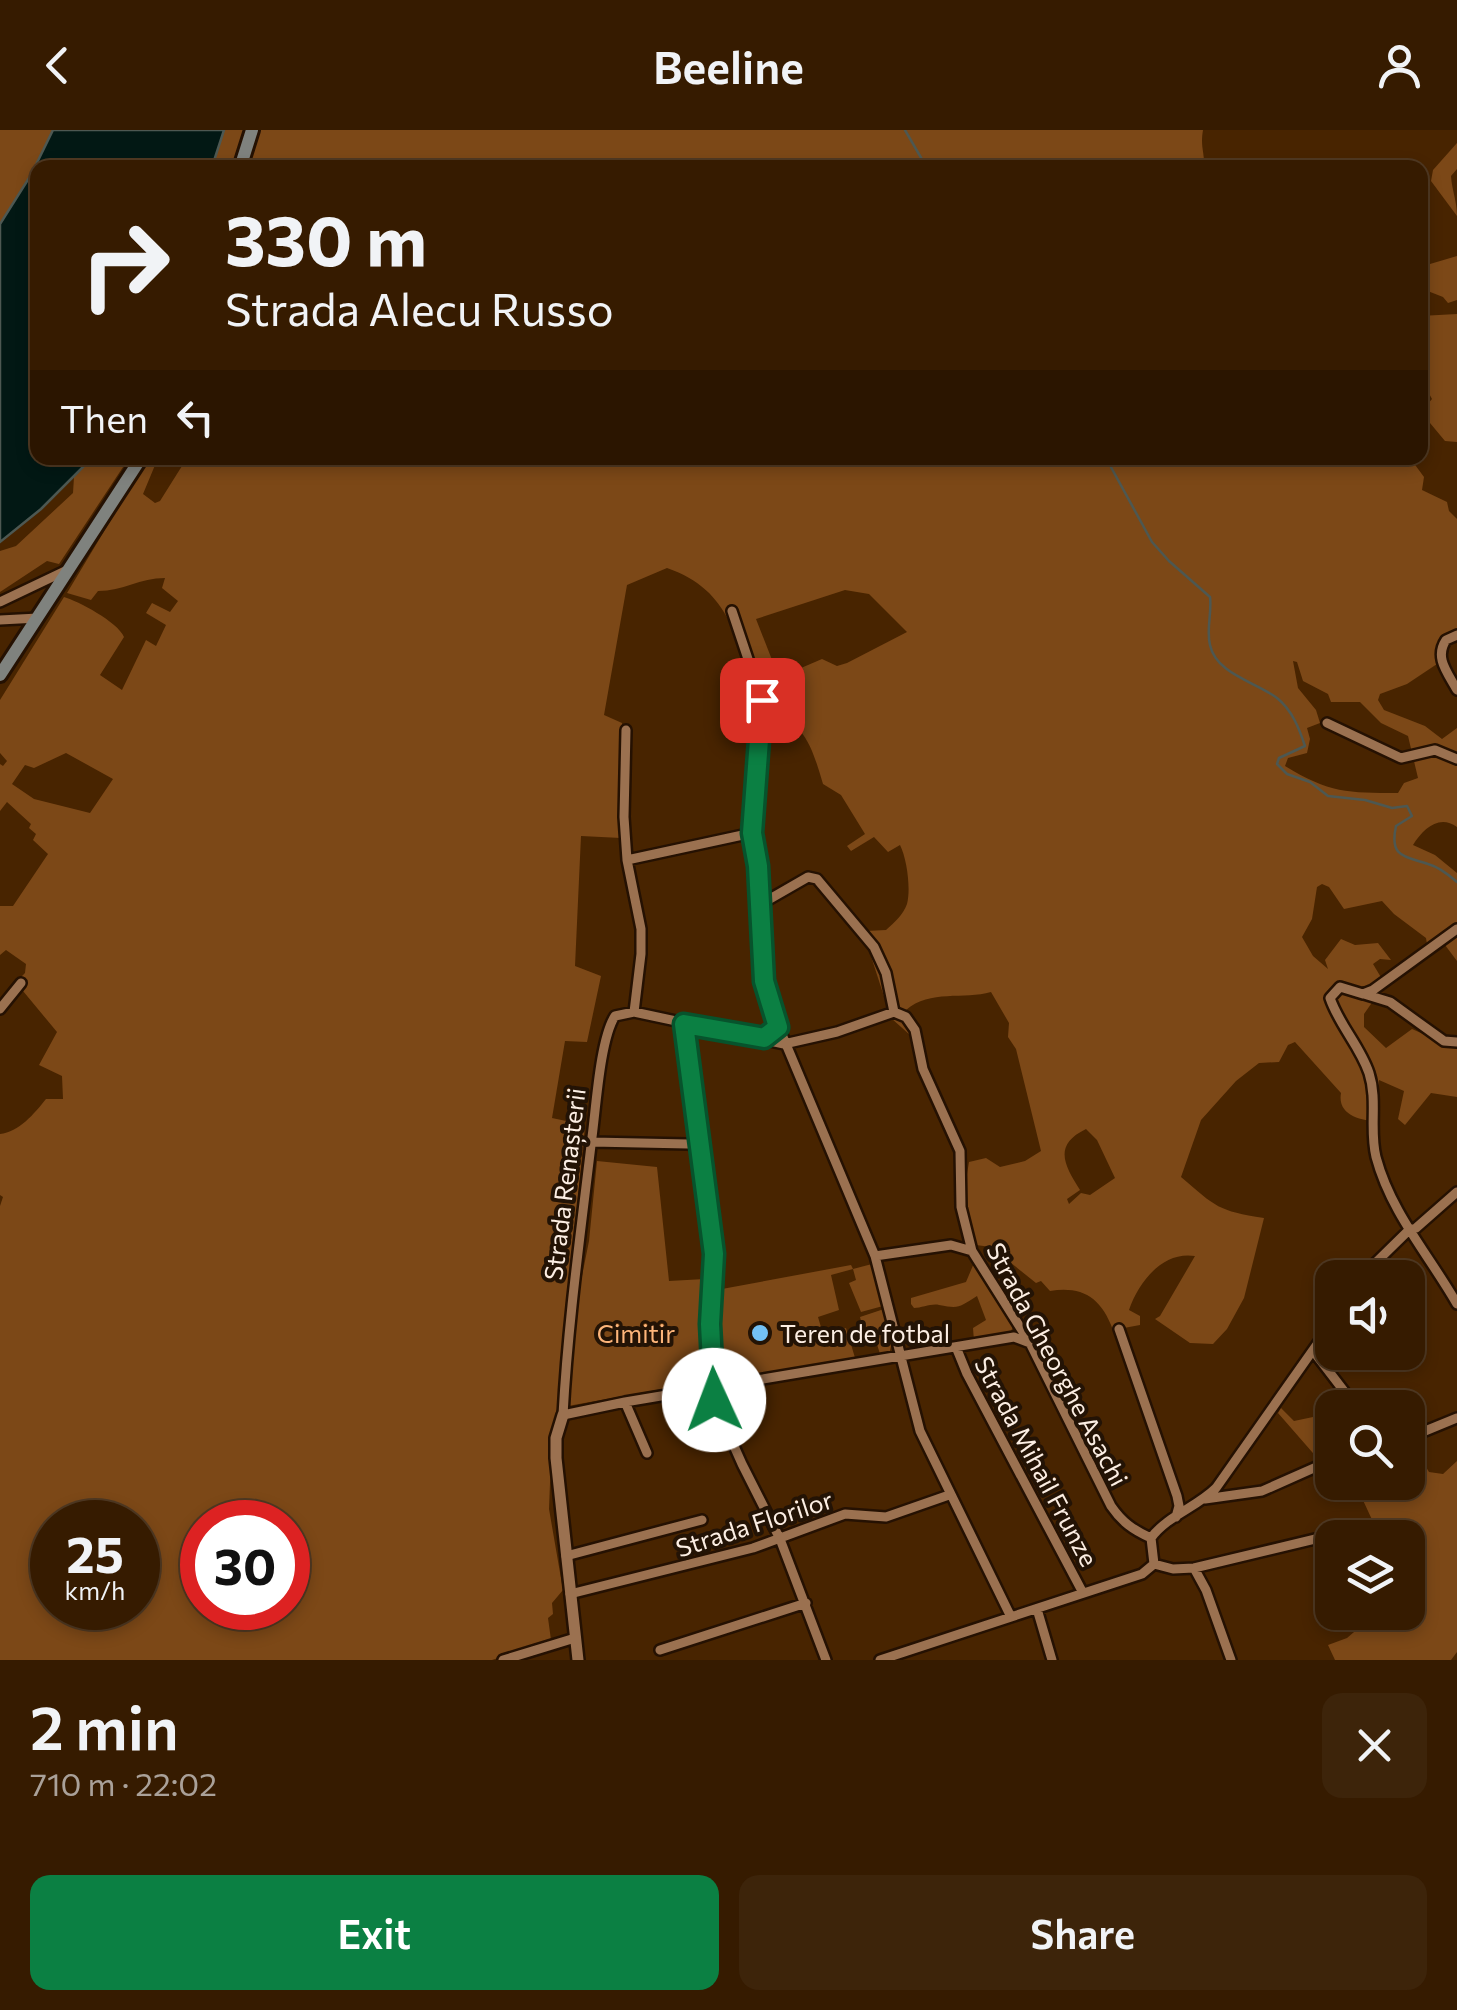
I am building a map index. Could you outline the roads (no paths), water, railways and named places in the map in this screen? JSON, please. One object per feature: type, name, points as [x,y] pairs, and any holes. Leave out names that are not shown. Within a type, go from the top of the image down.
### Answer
[{"type":"main road","points":[[243,160],[252,130]]},
{"type":"main road","points":[[0,675],[136,465]]},
{"type":"street","points":[[0,602],[68,570]]},
{"type":"street","points":[[732,610],[762,700],[752,833],[761,904],[764,981],[784,1044],[874,1256],[920,1431],[1011,1617]]},
{"type":"street","points":[[0,620],[38,618]]},
{"type":"street","points":[[1457,635],[1446,640],[1440,652],[1457,690]]},
{"type":"street","points":[[1327,723],[1401,758],[1435,750],[1457,759]]},
{"type":"street","points":[[626,730],[624,817],[641,954],[634,1012],[784,1044],[837,1032],[894,1012]]},
{"type":"street","points":[[627,860],[752,833]]},
{"type":"street","name":"Strada Gheorghe Asachi","points":[[761,904],[808,877],[817,878],[874,947],[886,973],[894,1012],[906,1017],[915,1030],[923,1069],[960,1150],[961,1206],[972,1251],[1030,1342],[1111,1506],[1121,1520],[1151,1538]]},
{"type":"street","points":[[1363,994],[1457,929]]},
{"type":"street","points":[[0,1009],[21,982]]},
{"type":"street","points":[[1457,1042],[1444,1041],[1390,1002],[1340,987],[1330,998],[1368,1071],[1372,1087],[1371,1129],[1385,1186],[1408,1231],[1419,1241],[1457,1304]]},
{"type":"street","name":"Strada Renașterii","points":[[578,1660],[556,1438],[563,1415],[579,1230],[611,1022],[615,1016],[634,1012]]},
{"type":"street","points":[[684,1024],[714,1254],[710,1306],[712,1387],[742,1464],[780,1538],[826,1660]]},
{"type":"street","points":[[764,1038],[778,1027]]},
{"type":"street","points":[[592,1142],[699,1147]]},
{"type":"street","points":[[1378,1260],[1457,1192]]},
{"type":"street","points":[[874,1256],[951,1245],[972,1251]]},
{"type":"street","points":[[1119,1329],[1177,1496],[1176,1517]]},
{"type":"street","points":[[563,1415],[1014,1337],[1030,1342]]},
{"type":"street","name":"Strada Mihail Frunze","points":[[956,1347],[1083,1592]]},
{"type":"street","points":[[1154,1564],[1151,1538],[1205,1499],[1314,1352],[1344,1390]]},
{"type":"street","points":[[626,1402],[647,1452]]},
{"type":"street","points":[[1425,1431],[1457,1418]]},
{"type":"street","points":[[1205,1499],[1262,1491],[1315,1468]]},
{"type":"street","name":"Strada Florilor","points":[[570,1594],[691,1566],[845,1514],[886,1518],[949,1495]]},
{"type":"street","points":[[566,1556],[702,1520]]},
{"type":"street","points":[[1154,1564],[1173,1569],[1194,1568],[1315,1538]]},
{"type":"street","points":[[880,1660],[1142,1574],[1154,1564]]},
{"type":"street","points":[[1194,1568],[1231,1660]]},
{"type":"street","points":[[660,1650],[806,1603]]},
{"type":"street","points":[[1037,1609],[1052,1660]]},
{"type":"street","points":[[502,1660],[576,1638]]},
{"type":"water","points":[[53,130],[224,130],[214,160],[38,160]]},
{"type":"water","points":[[30,177],[30,465],[85,465],[41,509],[0,542],[0,224]]},
{"type":"waterway","points":[[905,130],[922,160]]},
{"type":"waterway","points":[[1110,465],[1152,542],[1210,597],[1209,639],[1214,655],[1228,670],[1277,698],[1294,720],[1305,746],[1279,758],[1277,764],[1287,774],[1310,782],[1328,796],[1392,808],[1407,806],[1412,816],[1396,826],[1397,850],[1436,867],[1457,882]]},
{"type":"place","name":"Teren de fotbal","points":[[760,1333]]},
{"type":"park label","name":"Cimitir","points":[[636,1333]]}]
